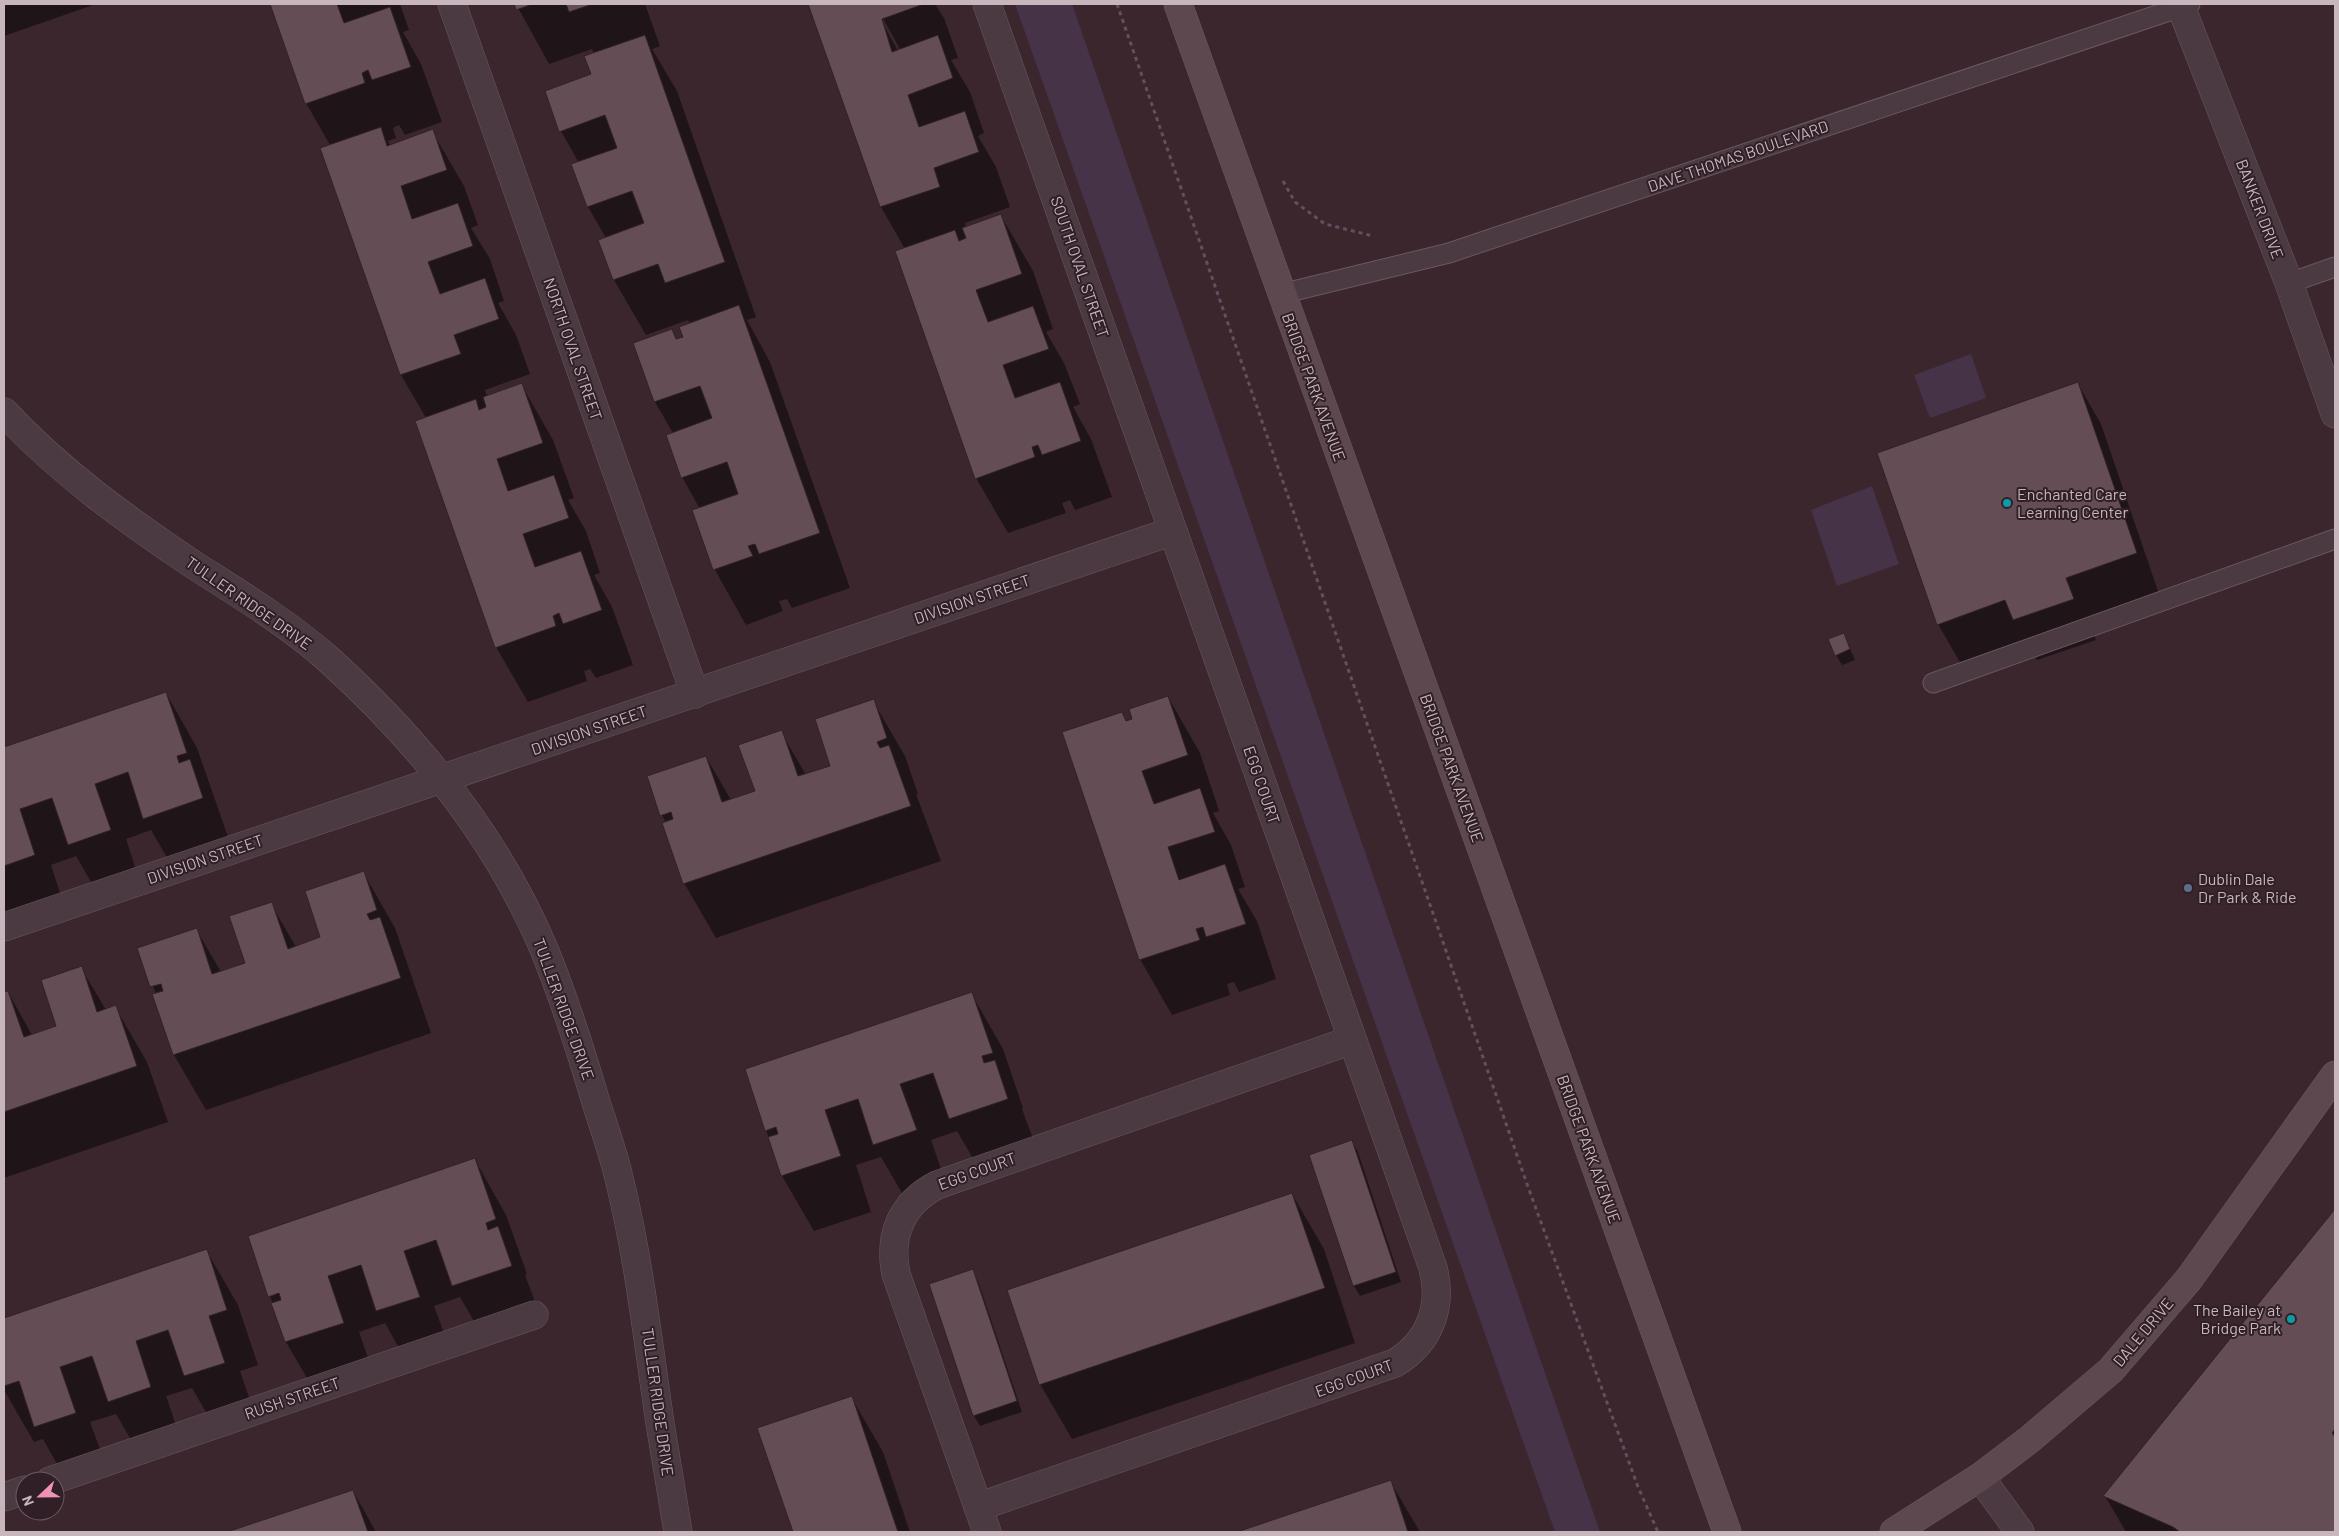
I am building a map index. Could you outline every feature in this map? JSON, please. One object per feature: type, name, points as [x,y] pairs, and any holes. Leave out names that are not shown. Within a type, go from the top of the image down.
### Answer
[{"type":"street","name":"NORTH OVAL STREET","points":[[452,4],[695,694]]},
{"type":"street","name":"SOUTH OVAL STREET","points":[[987,4],[1172,530]]},
{"type":"street","name":"BRIDGE PARK AVENUE","points":[[1178,4],[1727,1532]]},
{"type":"street","name":"BANKER DRIVE","points":[[2186,5],[2289,283],[2335,414]]},
{"type":"street","name":"TULLER RIDGE DRIVE","points":[[4,412],[42,449],[86,487],[156,540],[255,603],[324,655],[382,710],[421,753],[490,848],[526,912],[555,976],[584,1060],[619,1178],[645,1315],[678,1532]]},
{"type":"street","name":"DIVISION STREET","points":[[4,927],[442,780],[1172,530]]},
{"type":"street","name":"EGG COURT","points":[[1172,530],[1352,1040],[1436,1280],[1437,1305],[1423,1339],[1407,1357],[1385,1368],[982,1520],[896,1274],[892,1250],[894,1238],[899,1221],[908,1206],[926,1190],[937,1184],[1352,1040]]},
{"type":"street","name":"DALE DRIVE","points":[[1894,1532],[1980,1477],[2030,1439],[2111,1370],[2189,1279],[2335,1075]]},
{"type":"street","name":"RUSH STREET","points":[[65,1476],[534,1315]]},
{"type":"street","points":[[1980,1477],[2020,1532]]},
{"type":"lane","name":"DAVE THOMAS BOULEVARD","points":[[1281,294],[1458,250],[2186,5]]},
{"type":"lane","points":[[2289,283],[2335,267]]},
{"type":"lane","points":[[1933,684],[2335,539]]},
{"type":"path","points":[[1117,4],[1527,1184],[1638,1487],[1658,1532]]},
{"type":"path","points":[[1282,179],[1295,202],[1325,224],[1369,236],[1404,240],[1422,260]]},
{"type":"shaded area","points":[[1015,4],[1072,4],[1600,1532],[1555,1532]]},
{"type":"shaded area","points":[[1971,354],[1986,398],[1930,418],[1914,375]]},
{"type":"shaded area","points":[[1872,486],[1899,564],[1837,586],[1811,510]]},
{"type":"building","points":[[270,4],[337,4],[344,23],[390,7],[411,67],[372,80],[368,70],[362,73],[365,83],[305,104]]},
{"type":"building","points":[[514,4],[533,4],[516,10]]},
{"type":"building","points":[[566,4],[593,4],[569,12]]},
{"type":"building","points":[[808,4],[924,4],[882,19],[892,52],[938,35],[953,78],[908,95],[919,127],[965,111],[979,152],[934,168],[940,187],[880,207]]},
{"type":"building","points":[[645,35],[725,262],[665,283],[658,264],[613,280],[598,240],[644,223],[632,191],[587,207],[571,164],[617,148],[605,115],[559,132],[545,91],[591,74],[584,56]]},
{"type":"building","points":[[381,127],[387,146],[433,129],[447,170],[401,186],[412,219],[458,203],[473,246],[428,262],[440,294],[485,278],[499,319],[454,335],[461,354],[400,375],[320,148]]},
{"type":"building","points":[[1001,214],[1022,274],[976,290],[988,322],[1033,306],[1049,349],[1003,365],[1015,398],[1060,382],[1081,441],[1042,455],[1038,445],[1032,447],[1035,457],[975,479],[895,251],[955,230],[959,241],[966,238],[962,228]]},
{"type":"building","points":[[739,305],[820,533],[759,554],[755,544],[748,546],[753,556],[713,570],[692,510],[738,494],[727,462],[681,478],[666,435],[712,418],[700,386],[654,402],[633,343],[672,329],[676,339],[683,337],[679,327]]},
{"type":"building","name":"Enchanted Care Learning Center","points":[[2078,382],[2137,553],[2066,578],[2074,599],[2013,620],[2005,600],[1937,625],[1877,453]]},
{"type":"building","points":[[522,383],[543,443],[497,459],[508,491],[554,475],[569,518],[523,534],[535,567],[581,551],[602,610],[563,624],[559,613],[553,616],[556,626],[495,648],[415,421],[476,399],[479,410],[486,407],[483,397]]},
{"type":"building","points":[[1844,633],[1850,649],[1835,656],[1828,639]]},
{"type":"building","points":[[166,692],[187,753],[177,756],[179,763],[190,759],[203,798],[143,819],[128,772],[95,784],[111,830],[68,845],[52,798],[20,809],[35,855],[4,866],[4,747]]},
{"type":"building","points":[[1168,696],[1188,755],[1142,771],[1154,804],[1200,788],[1215,832],[1168,847],[1179,880],[1225,864],[1246,924],[1206,937],[1203,927],[1196,929],[1200,940],[1139,960],[1062,732],[1122,712],[1126,721],[1132,719],[1129,709]]},
{"type":"building","points":[[874,699],[887,738],[877,742],[880,748],[889,745],[911,806],[683,884],[662,823],[673,819],[671,812],[660,816],[647,776],[706,756],[722,802],[755,791],[738,745],[782,730],[798,776],[830,766],[815,719]]},
{"type":"building","points":[[364,871],[377,910],[367,914],[370,920],[380,917],[401,978],[173,1055],[152,994],[163,991],[161,984],[150,987],[137,948],[197,928],[212,974],[245,963],[229,916],[272,902],[288,949],[320,937],[305,891]]},
{"type":"building","points":[[82,966],[97,1012],[116,1005],[137,1066],[4,1112],[4,992],[8,991],[24,1037],[56,1026],[41,980]]},
{"type":"building","points":[[972,992],[993,1053],[982,1056],[984,1063],[995,1060],[1008,1099],[949,1119],[933,1073],[900,1084],[917,1130],[873,1145],[858,1099],[825,1110],[841,1156],[781,1176],[768,1137],[778,1134],[776,1127],[765,1131],[745,1069]]},
{"type":"building","points":[[1352,1140],[1396,1272],[1353,1286],[1309,1155]]},
{"type":"building","points":[[475,1158],[496,1219],[486,1223],[488,1230],[498,1226],[512,1266],[452,1286],[436,1240],[404,1251],[420,1297],[376,1311],[361,1265],[328,1276],[344,1323],[285,1342],[271,1303],[281,1300],[279,1293],[268,1297],[248,1236]]},
{"type":"building","points":[[1292,1193],[1325,1288],[1039,1385],[1007,1290]]},
{"type":"building","name":"The Bailey at Bridge Park","points":[[2335,1209],[2335,1429],[2332,1433],[2335,1437],[2335,1532],[2180,1532],[2173,1527],[2103,1496]]},
{"type":"building","points":[[207,1249],[227,1310],[209,1316],[225,1363],[184,1376],[168,1330],[136,1341],[151,1387],[108,1402],[92,1356],[60,1367],[76,1413],[34,1427],[19,1381],[4,1386],[4,1318]]},
{"type":"building","points":[[973,1269],[1017,1401],[973,1416],[929,1284]]},
{"type":"building","points":[[852,1396],[898,1532],[793,1532],[757,1428]]},
{"type":"building","points":[[1391,1480],[1408,1532],[1237,1532]]},
{"type":"building","points":[[353,1490],[368,1532],[227,1532]]},
{"type":"place","name":"Enchanted Care Learning Center","points":[[2007,503]]},
{"type":"place","name":"Dublin Dale Dr Park & Ride","points":[[2188,888]]},
{"type":"place","name":"The Bailey at Bridge Park","points":[[2291,1319]]}]
